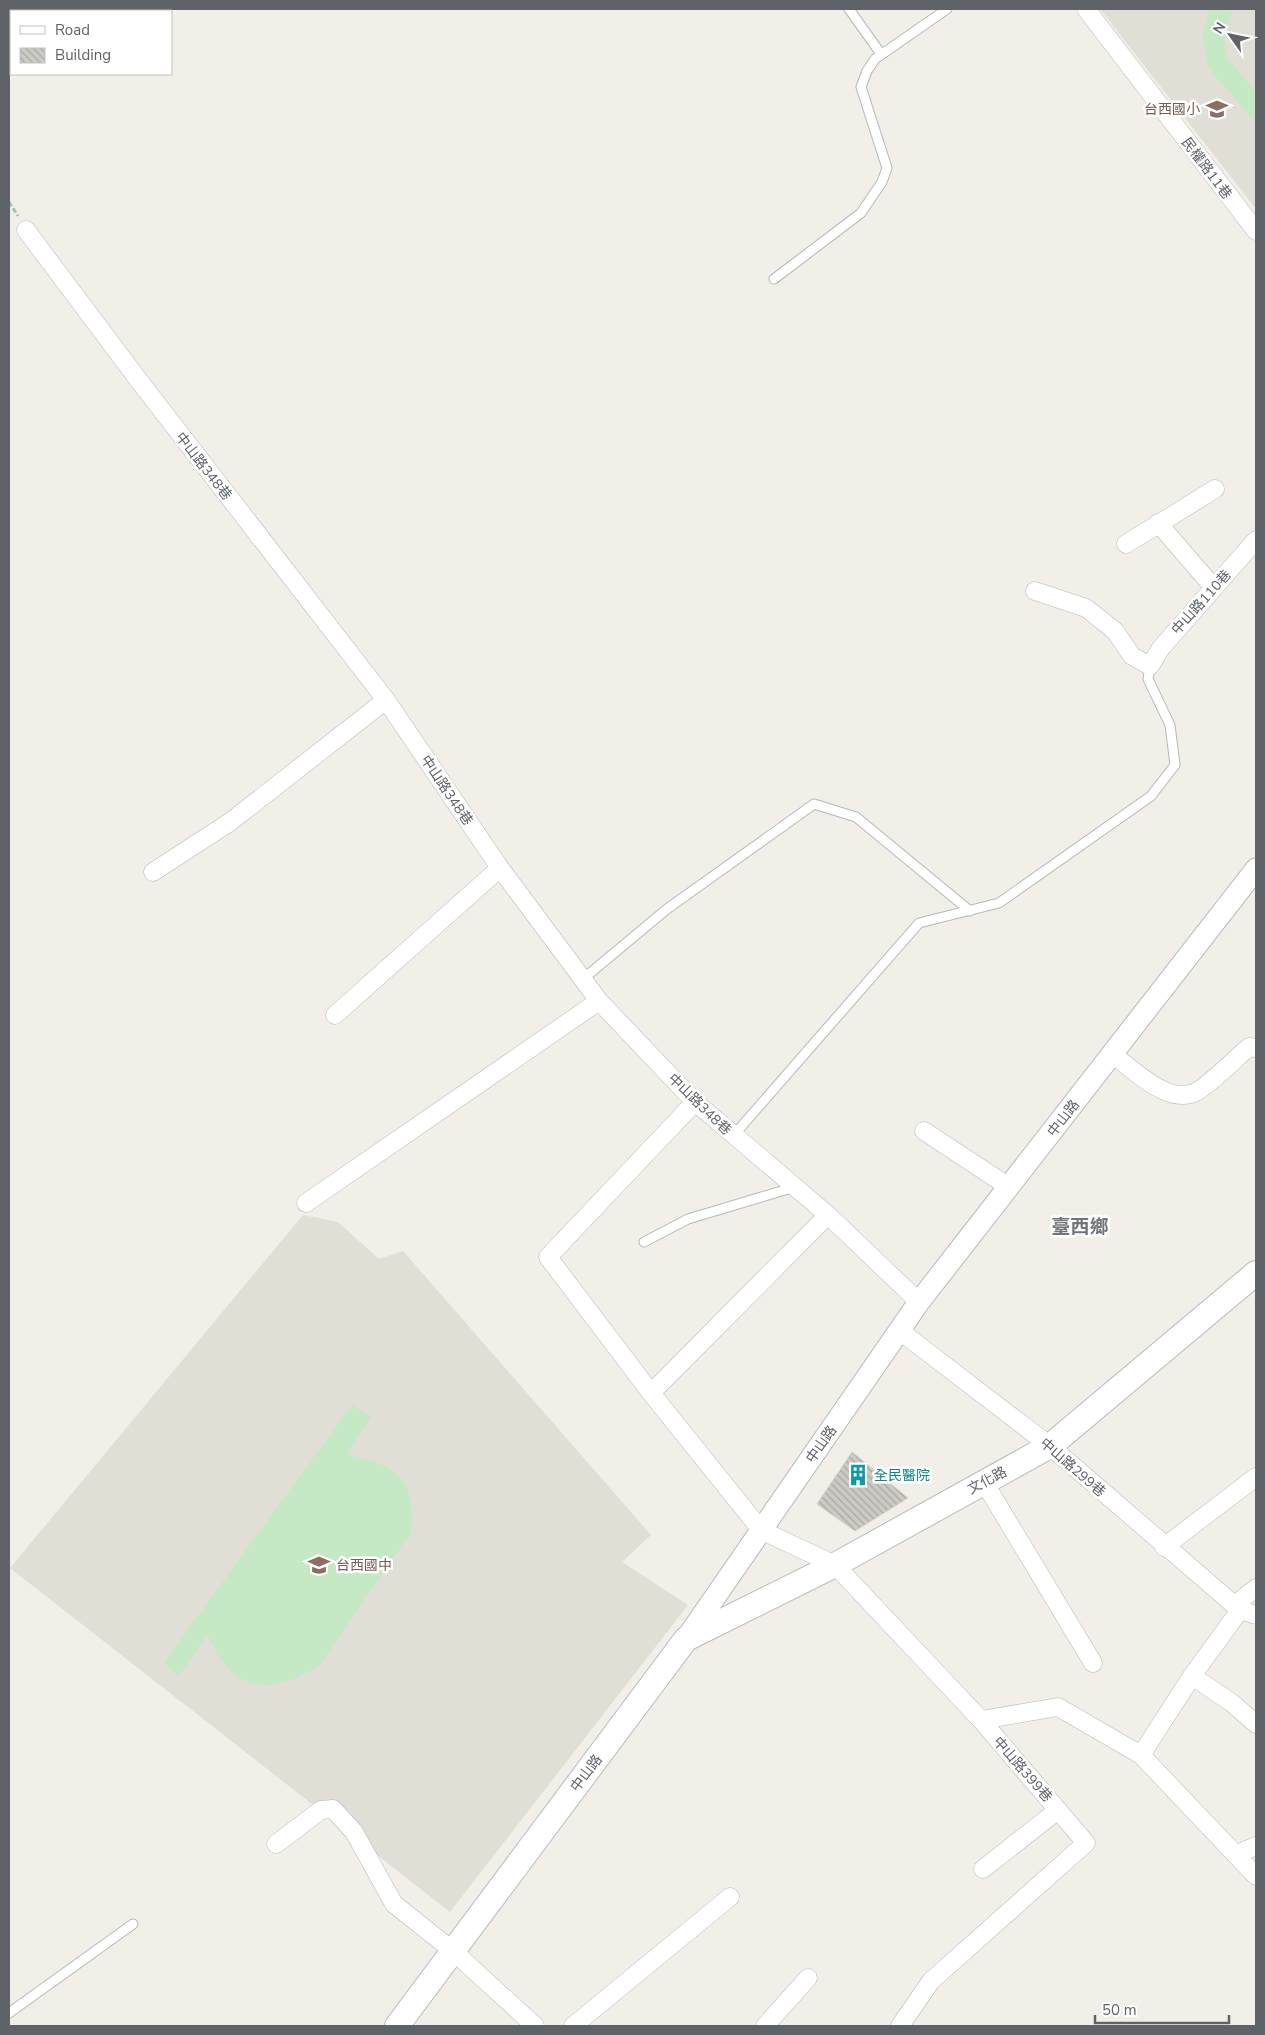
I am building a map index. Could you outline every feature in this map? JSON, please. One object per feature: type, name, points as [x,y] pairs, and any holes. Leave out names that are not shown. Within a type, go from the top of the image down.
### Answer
[{"type":"main road","name":"文化路","points":[[686,1639],[835,1565],[1050,1446],[1256,1273]]},
{"type":"main road","name":"中山路","points":[[397,2026],[686,1639]]},
{"type":"street","name":"民權路11巷","points":[[1086,9],[1256,231]]},
{"type":"street","name":"中山路348巷","points":[[26,230],[140,382],[386,700],[500,868],[599,1001],[695,1102],[828,1215],[919,1302]]},
{"type":"street","points":[[1126,544],[1215,489]]},
{"type":"street","points":[[1158,523],[1214,588]]},
{"type":"street","name":"中山路110巷","points":[[1150,666],[1161,648],[1256,540]]},
{"type":"street","points":[[1035,591],[1086,608],[1115,631],[1132,656],[1150,666]]},
{"type":"street","points":[[153,872],[230,822],[386,700]]},
{"type":"street","points":[[335,1015],[500,868]]},
{"type":"street","name":"中山路","points":[[686,1639],[919,1302],[1256,869]]},
{"type":"street","points":[[306,1203],[599,1001]]},
{"type":"street","points":[[1112,1054],[1158,1087],[1175,1095],[1196,1092],[1249,1047],[1256,1048]]},
{"type":"street","points":[[695,1102],[548,1257],[651,1394],[761,1530]]},
{"type":"street","points":[[924,1131],[1009,1187]]},
{"type":"street","points":[[651,1394],[828,1215]]},
{"type":"street","name":"中山路299巷","points":[[900,1331],[1050,1446],[1164,1547],[1248,1613]]},
{"type":"street","points":[[1164,1547],[1256,1477]]},
{"type":"street","points":[[984,1482],[1092,1663]]},
{"type":"street","name":"中山路399巷","points":[[761,1530],[835,1565],[980,1720],[1086,1843],[931,1981],[900,2026]]},
{"type":"street","points":[[1141,1755],[1192,1676],[1248,1613],[1242,1599],[1256,1588]]},
{"type":"street","points":[[1192,1676],[1232,1703],[1256,1724]]},
{"type":"street","points":[[980,1720],[1058,1707],[1141,1755],[1256,1876]]},
{"type":"street","points":[[276,1844],[321,1810],[332,1810],[354,1832],[394,1904],[453,1951],[535,2026]]},
{"type":"street","points":[[983,1869],[1058,1810]]},
{"type":"street","points":[[1237,1854],[1256,1846]]},
{"type":"street","points":[[573,2026],[730,1897]]},
{"type":"street","points":[[765,2026],[808,1978]]},
{"type":"lane","points":[[849,9],[882,54]]},
{"type":"lane","points":[[774,279],[861,213],[882,182],[887,168],[861,87],[867,71],[882,54],[947,9]]},
{"type":"lane","points":[[733,1136],[919,923],[999,903],[1151,796],[1175,765],[1170,725],[1148,679],[1150,666]]},
{"type":"lane","points":[[583,979],[667,909],[814,804],[856,817],[970,910]]},
{"type":"lane","points":[[644,1242],[688,1219],[795,1187]]},
{"type":"lane","points":[[9,2013],[133,1924]]},
{"type":"shaded area","name":"台西國小","points":[[1100,9],[1256,9],[1256,209]]},
{"type":"shaded area","name":"台西國中","points":[[303,1215],[338,1222],[379,1259],[403,1251],[651,1535],[622,1562],[688,1605],[450,1912],[10,1568]]},
{"type":"green space","points":[[1210,9],[1233,9],[1224,38],[1227,58],[1256,92],[1256,123],[1207,66],[1203,34]]},
{"type":"green space","points":[[352,1405],[371,1417],[347,1455],[379,1464],[391,1469],[400,1476],[406,1485],[410,1497],[411,1532],[320,1665],[294,1679],[281,1683],[256,1684],[244,1680],[232,1672],[219,1656],[207,1635],[179,1676],[164,1662]]},
{"type":"building","name":"全民醫院","points":[[852,1452],[908,1498],[855,1531],[817,1504]]},
{"type":"place","name":"台西國小","points":[[1217,109]]},
{"type":"place","name":"全民醫院","points":[[858,1475]]},
{"type":"place","name":"台西國中","points":[[319,1565]]},
{"type":"district","name":"臺西鄉","points":[[1080,1226]]}]
